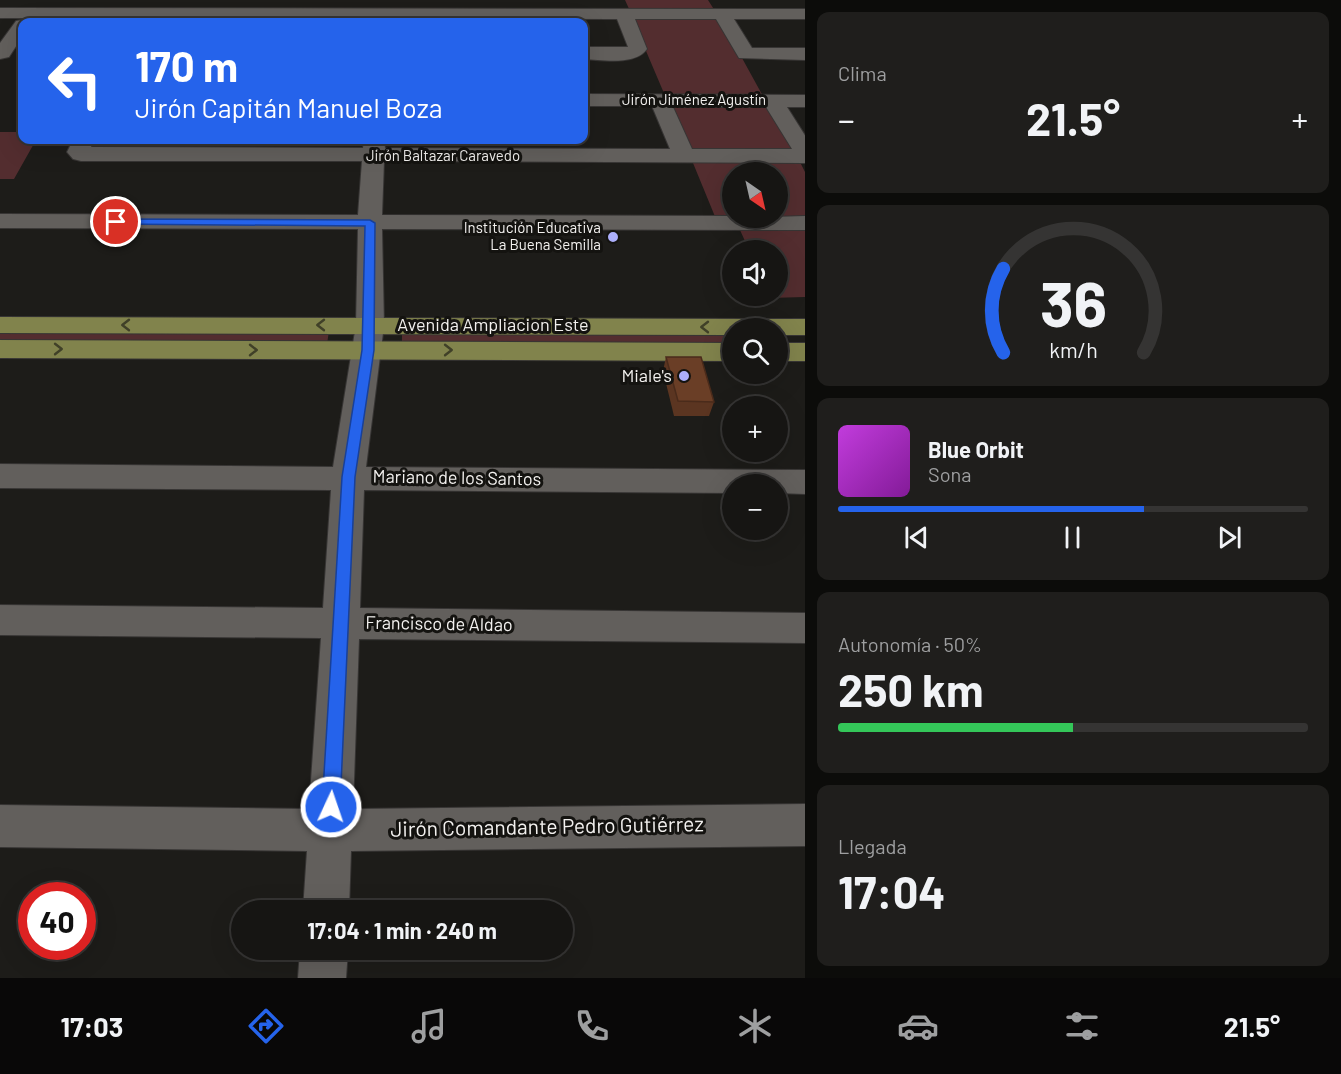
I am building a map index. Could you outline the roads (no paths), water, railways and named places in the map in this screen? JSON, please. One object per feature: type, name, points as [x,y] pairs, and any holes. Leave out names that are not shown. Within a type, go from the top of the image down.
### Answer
[{"type":"main road","name":"Avenida Ampliacion Este","points":[[0,325],[722,352]]},
{"type":"main road","name":"Avenida Ampliacion Este","points":[[0,349],[369,337],[805,327]]},
{"type":"main road","points":[[788,352],[805,352]]},
{"type":"street","points":[[138,18],[380,12],[805,14]]},
{"type":"street","points":[[0,13],[19,18]]},
{"type":"street","points":[[588,53],[625,53],[635,52],[638,49],[624,14]]},
{"type":"street","points":[[722,14],[746,54],[805,54]]},
{"type":"street","points":[[1,53],[18,31]]},
{"type":"street","name":"Jirón Jiménez Agustín","points":[[588,100],[805,101]]},
{"type":"street","points":[[660,100],[684,156]]},
{"type":"street","points":[[773,101],[805,153]]},
{"type":"street","name":"Jirón Baltazar Caravedo","points":[[82,147],[374,148],[684,156],[805,155]]},
{"type":"street","points":[[326,900],[348,477],[369,337],[370,223],[374,148]]},
{"type":"street","points":[[0,222],[805,223]]},
{"type":"street","name":"Mariano de los Santos","points":[[0,476],[805,482]]},
{"type":"street","name":"Francisco de Aldao","points":[[0,620],[805,628]]},
{"type":"street","name":"Jirón Comandante Pedro Gutiérrez","points":[[0,826],[330,830],[805,825]]},
{"type":"street","points":[[322,978],[323,960]]},
{"type":"place","name":"Institución Educativa La Buena Semilla","points":[[613,237]]},
{"type":"place","name":"Miale's","points":[[684,376]]}]
